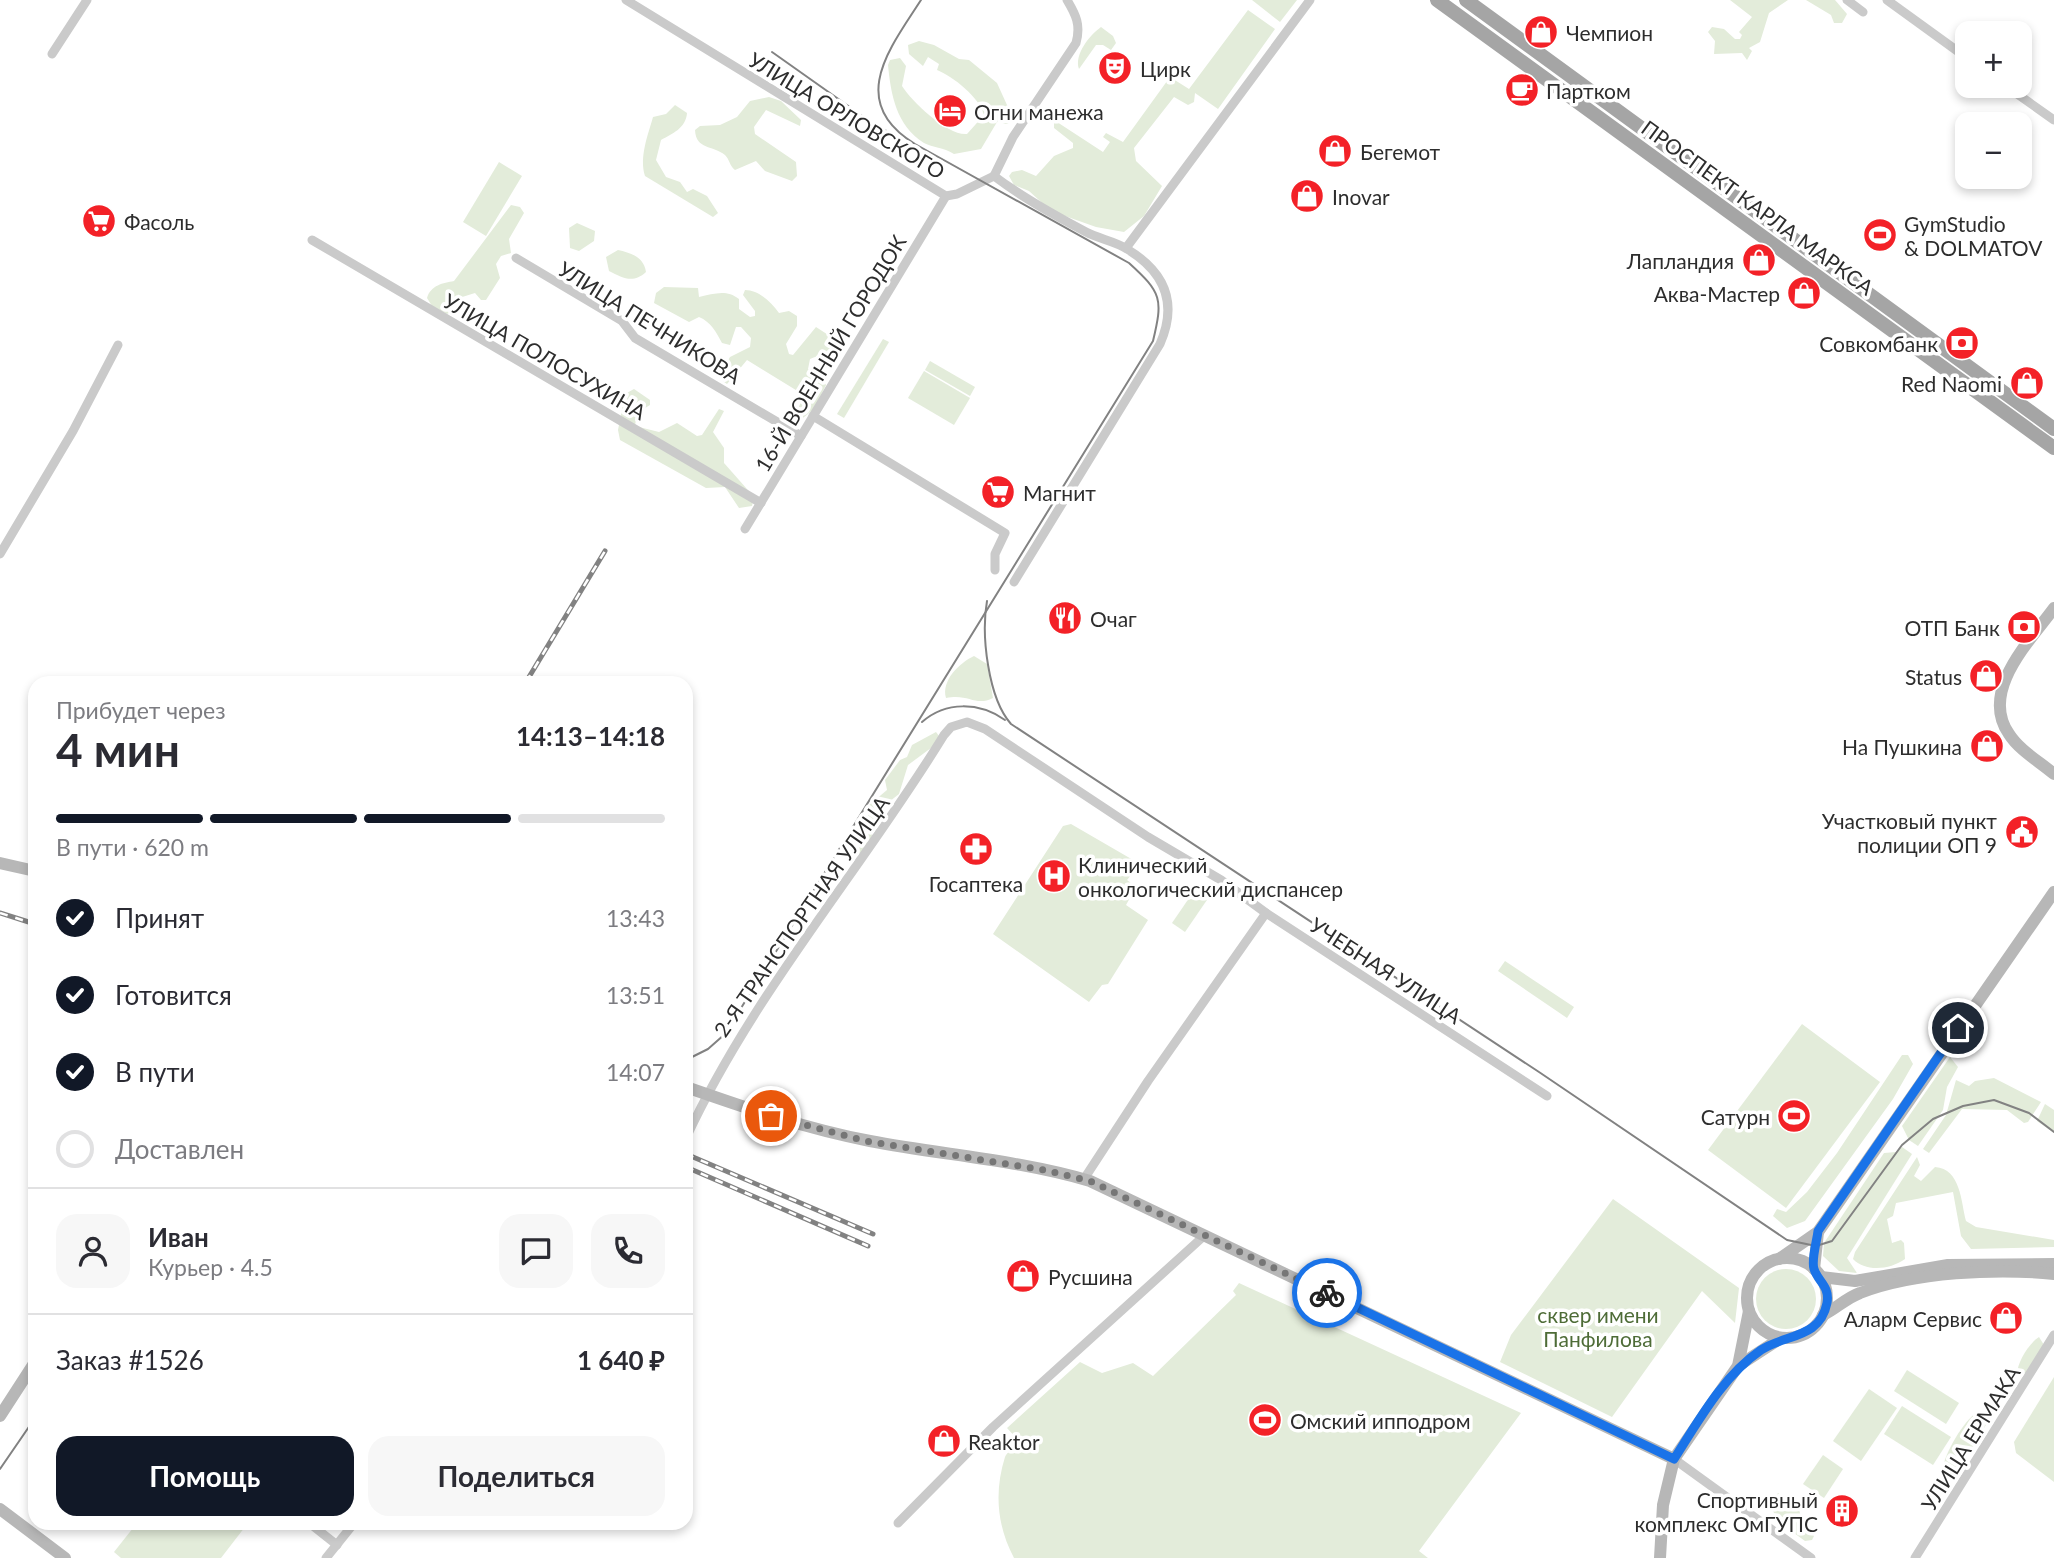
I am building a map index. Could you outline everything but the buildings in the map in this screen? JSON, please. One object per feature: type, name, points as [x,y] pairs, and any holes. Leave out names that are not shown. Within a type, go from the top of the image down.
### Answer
[{"type":"main road","name":"ПРОСПЕКТ КАРЛА МАРКСА","points":[[1437,0],[2054,448]]},
{"type":"main road","name":"ПРОСПЕКТ КАРЛА МАРКСА","points":[[1466,0],[2054,429]]},
{"type":"main road","points":[[2054,608],[2006,677],[2001,691],[2002,720],[2013,740],[2054,774]]},
{"type":"main road","points":[[0,863],[28,869]]},
{"type":"main road","points":[[1738,1366],[1749,1311],[1750,1285],[1756,1273],[1818,1231],[2054,892]]},
{"type":"main road","points":[[693,1089],[795,1123],[866,1141],[1084,1179],[1674,1459]]},
{"type":"main road","points":[[1818,1231],[1817,1273],[1827,1299],[1823,1315]]},
{"type":"main road","points":[[1779,1259],[1802,1261],[1817,1273],[1856,1281],[1948,1265],[2054,1264]]},
{"type":"main road","points":[[1660,1558],[1663,1505],[1674,1459],[1738,1366],[1782,1338],[1803,1335],[1823,1315],[1860,1293],[1913,1281],[1969,1273],[2054,1274]]},
{"type":"main road","points":[[1749,1311],[1762,1329],[1782,1338]]},
{"type":"main road","points":[[0,1416],[28,1373]]},
{"type":"main road","points":[[0,1509],[65,1558]]},
{"type":"street","points":[[52,54],[87,0]]},
{"type":"street","name":"УЛИЦА ОРЛОВСКОГО","points":[[626,0],[946,196],[957,194],[994,176]]},
{"type":"street","points":[[1014,582],[1167,328],[1170,303],[1166,290],[1150,269],[1126,248],[1090,234],[1022,197],[994,176],[1013,137],[1076,43],[1079,32],[1077,16],[1067,0]]},
{"type":"street","points":[[1126,248],[1310,0]]},
{"type":"street","points":[[1847,0],[1863,12]]},
{"type":"street","points":[[1887,0],[1955,49]]},
{"type":"street","points":[[2023,98],[2054,120]]},
{"type":"street","name":"16-Й ВОЕННЫЙ ГОРОДОК","points":[[745,529],[946,196]]},
{"type":"street","name":"УЛИЦА ПОЛОСУХИНА","points":[[312,240],[761,503]]},
{"type":"street","name":"УЛИЦА ПЕЧНИКОВА","points":[[516,258],[622,321],[635,338],[802,436]]},
{"type":"street","points":[[0,554],[73,432],[118,345]]},
{"type":"street","points":[[813,416],[1005,533],[995,554],[995,570]]},
{"type":"street","name":"УЧЕБНАЯ УЛИЦА","points":[[958,723],[967,722],[985,729],[1148,837],[1221,880],[1266,913],[1547,1096]]},
{"type":"street","name":"2-Я ТРАНСПОРТНАЯ УЛИЦА","points":[[693,1123],[706,1094],[744,1028],[796,947],[852,876],[944,735],[958,723]]},
{"type":"street","points":[[1084,1179],[1148,1081],[1266,913]]},
{"type":"street","points":[[898,1523],[993,1427],[1205,1235]]},
{"type":"street","name":"УЛИЦА ЕРМАКА","points":[[1915,1558],[2054,1335]]},
{"type":"street","points":[[1674,1459],[1811,1558]]},
{"type":"street","points":[[318,1530],[337,1545]]},
{"type":"street","points":[[326,1558],[349,1530]]},
{"type":"green space","points":[[1252,0],[1297,0],[1280,22]]},
{"type":"green space","points":[[1730,0],[1788,0],[1769,13],[1760,42],[1749,48],[1752,51],[1747,60],[1742,53],[1714,54],[1715,41],[1708,32],[1712,27],[1724,29],[1735,39],[1740,39],[1742,35],[1739,32],[1752,17]]},
{"type":"green space","points":[[1806,0],[1835,0],[1847,14],[1842,23],[1834,23],[1831,15]]},
{"type":"green space","points":[[1248,10],[1275,29],[1218,109],[1195,93],[1194,102],[1188,105],[1174,97],[1134,148],[1136,161],[1162,186],[1144,216],[1124,232],[1096,227],[1051,211],[1029,191],[1014,185],[1009,176],[1012,172],[1022,170],[1036,176],[1054,156],[1073,148],[1073,143],[1054,128],[1054,122],[1103,152],[1110,142],[1103,137],[1106,133],[1123,142],[1170,77],[1189,89]]},
{"type":"green space","points":[[1101,27],[1113,36],[1116,43],[1111,50],[1103,45],[1096,45],[1079,69],[1081,51]]},
{"type":"green space","points":[[919,41],[934,45],[959,59],[969,60],[997,83],[1012,121],[1007,124],[997,122],[981,149],[954,154],[927,145],[915,136],[901,118],[893,98],[888,65],[890,60],[900,58],[906,66],[902,86],[922,109],[941,124],[950,130],[967,134],[984,115],[977,101],[965,88],[937,70],[939,64],[928,57],[923,66],[909,54],[908,45]]},
{"type":"green space","points":[[769,97],[781,101],[801,120],[800,126],[766,110],[754,127],[755,134],[796,162],[797,176],[792,181],[765,171],[756,161],[735,170],[725,155],[702,144],[696,136],[695,130],[700,126],[720,125],[737,117],[750,101]]},
{"type":"green space","points":[[675,105],[687,113],[686,118],[678,130],[661,140],[656,160],[666,177],[680,182],[687,192],[693,189],[707,196],[718,213],[713,217],[645,176],[644,154],[653,117],[666,114]]},
{"type":"green space","points":[[499,162],[522,176],[486,236],[463,222]]},
{"type":"green space","points":[[511,205],[520,207],[524,213],[509,239],[511,253],[501,256],[496,264],[500,278],[486,300],[481,300],[475,293],[459,298],[447,314],[432,306],[427,298],[431,290],[454,281]]},
{"type":"green space","points":[[577,223],[595,231],[594,241],[579,251],[570,248],[569,228]]},
{"type":"green space","points":[[618,250],[640,259],[646,272],[632,279],[609,271],[606,257]]},
{"type":"green space","points":[[664,287],[698,288],[699,297],[729,294],[739,299],[739,309],[750,317],[755,316],[755,311],[743,295],[745,290],[760,294],[779,313],[789,311],[797,316],[797,326],[786,344],[789,354],[793,355],[816,327],[839,342],[838,349],[810,359],[808,369],[821,376],[826,385],[814,409],[798,422],[794,418],[804,395],[747,360],[727,384],[720,379],[719,375],[730,357],[750,347],[751,338],[741,327],[736,327],[730,345],[722,343],[713,328],[703,319],[699,317],[689,322],[654,303],[656,293]]},
{"type":"green space","points":[[883,339],[889,342],[844,418],[837,414]]},
{"type":"green space","points":[[930,361],[975,387],[970,396],[925,370]]},
{"type":"green space","points":[[924,371],[970,398],[954,425],[908,398]]},
{"type":"green space","points":[[634,389],[650,400],[650,405],[637,413],[635,426],[659,432],[677,423],[697,436],[702,435],[719,409],[724,411],[713,432],[724,448],[724,463],[754,497],[752,506],[739,508],[725,487],[706,488],[620,440],[618,430],[625,394]]},
{"type":"green space","points":[[974,656],[987,664],[993,698],[981,701],[961,697],[946,698],[946,685],[952,673]]},
{"type":"green space","points":[[936,732],[939,736],[935,745],[908,765],[899,794],[880,809],[869,845],[862,853],[850,858],[841,850],[868,817],[868,806],[887,790],[885,780],[900,760],[907,757],[912,745]]},
{"type":"green space","points":[[1071,824],[1140,864],[1127,880],[1136,887],[1126,905],[1148,920],[1108,984],[1102,985],[1089,1002],[993,934],[1063,826]]},
{"type":"green space","points":[[1196,888],[1209,897],[1185,932],[1172,923]]},
{"type":"green space","points":[[1505,961],[1574,1007],[1567,1018],[1498,971]]},
{"type":"green space","name":"Сатурн","points":[[1802,1024],[1880,1082],[1786,1208],[1708,1150]]},
{"type":"green space","points":[[1902,1055],[1908,1055],[1913,1064],[1893,1099],[1805,1221],[1787,1228],[1773,1216],[1777,1209],[1786,1212],[1807,1192],[1837,1153]]},
{"type":"green space","points":[[1950,1057],[1958,1067],[1947,1087],[1943,1110],[1918,1146],[1909,1140],[1902,1126]]},
{"type":"green space","points":[[1994,1078],[2041,1102],[2028,1122],[2024,1123],[2007,1110],[1962,1109],[1929,1153],[1923,1149],[1946,1115],[1956,1080],[1969,1086],[1975,1081]]},
{"type":"green space","points":[[2045,1104],[2054,1110],[2054,1133],[2037,1121]]},
{"type":"green space","points":[[1902,1147],[1912,1154],[1847,1258],[1857,1273],[1839,1271],[1823,1256],[1824,1243],[1884,1153],[1896,1152]]},
{"type":"green space","points":[[1917,1157],[1920,1165],[1914,1176],[1921,1181],[1935,1167],[1944,1169],[1955,1180],[1966,1221],[1976,1227],[2054,1240],[2054,1247],[1971,1249],[1961,1236],[1953,1192],[1896,1203],[1893,1216],[1887,1219],[1892,1243],[1901,1240],[1904,1243],[1905,1259],[1878,1268],[1858,1263],[1853,1259],[1855,1252]]},
{"type":"green space","name":"сквер имени Панфилова","points":[[1613,1199],[1739,1288],[1735,1323],[1702,1291],[1612,1417],[1500,1362],[1511,1335]]},
{"type":"green space","points":[[1786,1269],[1807,1278],[1816,1299],[1807,1320],[1786,1329],[1765,1320],[1756,1299],[1765,1278]]},
{"type":"green space","name":"Омский ипподром","points":[[1239,1283],[1521,1413],[1419,1551],[1428,1558],[1014,1558],[1004,1534],[999,1509],[999,1483],[1005,1457],[1019,1441],[1007,1428],[1080,1362],[1102,1373],[1133,1363],[1153,1376],[1236,1295],[1233,1291]]},
{"type":"green space","points":[[2039,1337],[2044,1345],[2026,1375],[2017,1376],[2024,1354]]},
{"type":"green space","points":[[1907,1370],[1959,1403],[1946,1424],[1894,1391]]},
{"type":"green space","points":[[2054,1377],[2054,1482],[2016,1453],[2014,1442]]},
{"type":"green space","points":[[1869,1389],[1897,1408],[1861,1461],[1833,1441]]},
{"type":"green space","points":[[1902,1406],[1951,1437],[1933,1465],[1884,1434]]},
{"type":"green space","points":[[1978,1411],[1990,1418],[1954,1478],[1942,1470],[1944,1463],[1961,1430]]},
{"type":"green space","points":[[1823,1455],[1843,1469],[1824,1498],[1803,1484]]},
{"type":"green space","points":[[1778,1493],[1797,1504],[1804,1525],[1814,1536],[1812,1540],[1805,1541],[1783,1525],[1784,1518],[1774,1513],[1770,1504]]},
{"type":"green space","points":[[131,1530],[243,1530],[221,1558],[121,1558],[114,1552]]},
{"type":"tram line","points":[[693,1056],[708,1049],[725,1034],[1153,341],[1159,306],[1157,298],[1148,282],[1129,263],[915,144],[894,128],[882,111],[878,93],[880,74],[897,37],[921,0]]},
{"type":"tram line","points":[[772,52],[878,127],[899,137]]},
{"type":"tram line","points":[[987,601],[985,631],[988,666],[997,699],[1011,724],[1539,1072],[1787,1240],[1816,1246],[1832,1241],[1902,1145],[1933,1119],[1963,1106],[1994,1100],[2029,1113],[2054,1132]]},
{"type":"tram line","points":[[922,722],[941,710],[963,706],[984,710],[1005,720]]},
{"type":"tram line","points":[[0,1469],[28,1428]]},
{"type":"railway","points":[[530,676],[605,551]]},
{"type":"railway","points":[[0,913],[28,922]]},
{"type":"railway","points":[[693,1157],[873,1234]]},
{"type":"railway","points":[[693,1170],[868,1246]]},
{"type":"way so far","points":[[771,1116],[866,1141],[1044,1170],[1090,1181],[1327,1293]]},
{"type":"place","name":"Чемпион","points":[[1541,32]]},
{"type":"place","name":"Цирк","points":[[1115,68]]},
{"type":"place","name":"Партком","points":[[1522,90]]},
{"type":"place","name":"Огни манежа","points":[[950,111]]},
{"type":"place","name":"Бегемот","points":[[1335,151]]},
{"type":"place","name":"Inovar","points":[[1307,196]]},
{"type":"place","name":"Фасоль","points":[[99,221]]},
{"type":"place","name":"GymStudio & DOLMATOV","points":[[1880,235]]},
{"type":"place","name":"Лапландия","points":[[1759,260]]},
{"type":"place","name":"Аква-Мастер","points":[[1804,293]]},
{"type":"place","name":"Совкомбанк","points":[[1962,343]]},
{"type":"place","name":"Red Naomi","points":[[2027,383]]},
{"type":"place","name":"Магнит","points":[[998,492]]},
{"type":"place","name":"Очаг","points":[[1065,618]]},
{"type":"place","name":"ОТП Банк","points":[[2024,627]]},
{"type":"place","name":"Status","points":[[1986,676]]},
{"type":"place","name":"На Пушкина","points":[[1987,746]]},
{"type":"place","name":"Участковый пункт полиции ОП 9","points":[[2022,832]]},
{"type":"place","name":"Госаптека","points":[[976,849]]},
{"type":"place","name":"Клинический онкологический диспансер","points":[[1054,876]]},
{"type":"place","name":"Сатурн","points":[[1794,1116]]},
{"type":"place","name":"Русшина","points":[[1023,1276]]},
{"type":"place","name":"Аларм Сервис","points":[[2006,1318]]},
{"type":"place","name":"Омский ипподром","points":[[1265,1420]]},
{"type":"place","name":"Reaktor","points":[[944,1441]]},
{"type":"place","name":"Спортивный комплекс ОмГУПС","points":[[1842,1511]]},
{"type":"route","points":[[1327,1293],[1674,1459],[1738,1366],[1782,1338],[1803,1335],[1816,1325],[1823,1315],[1827,1304],[1826,1287],[1814,1269],[1818,1231],[1958,1028]]}]
